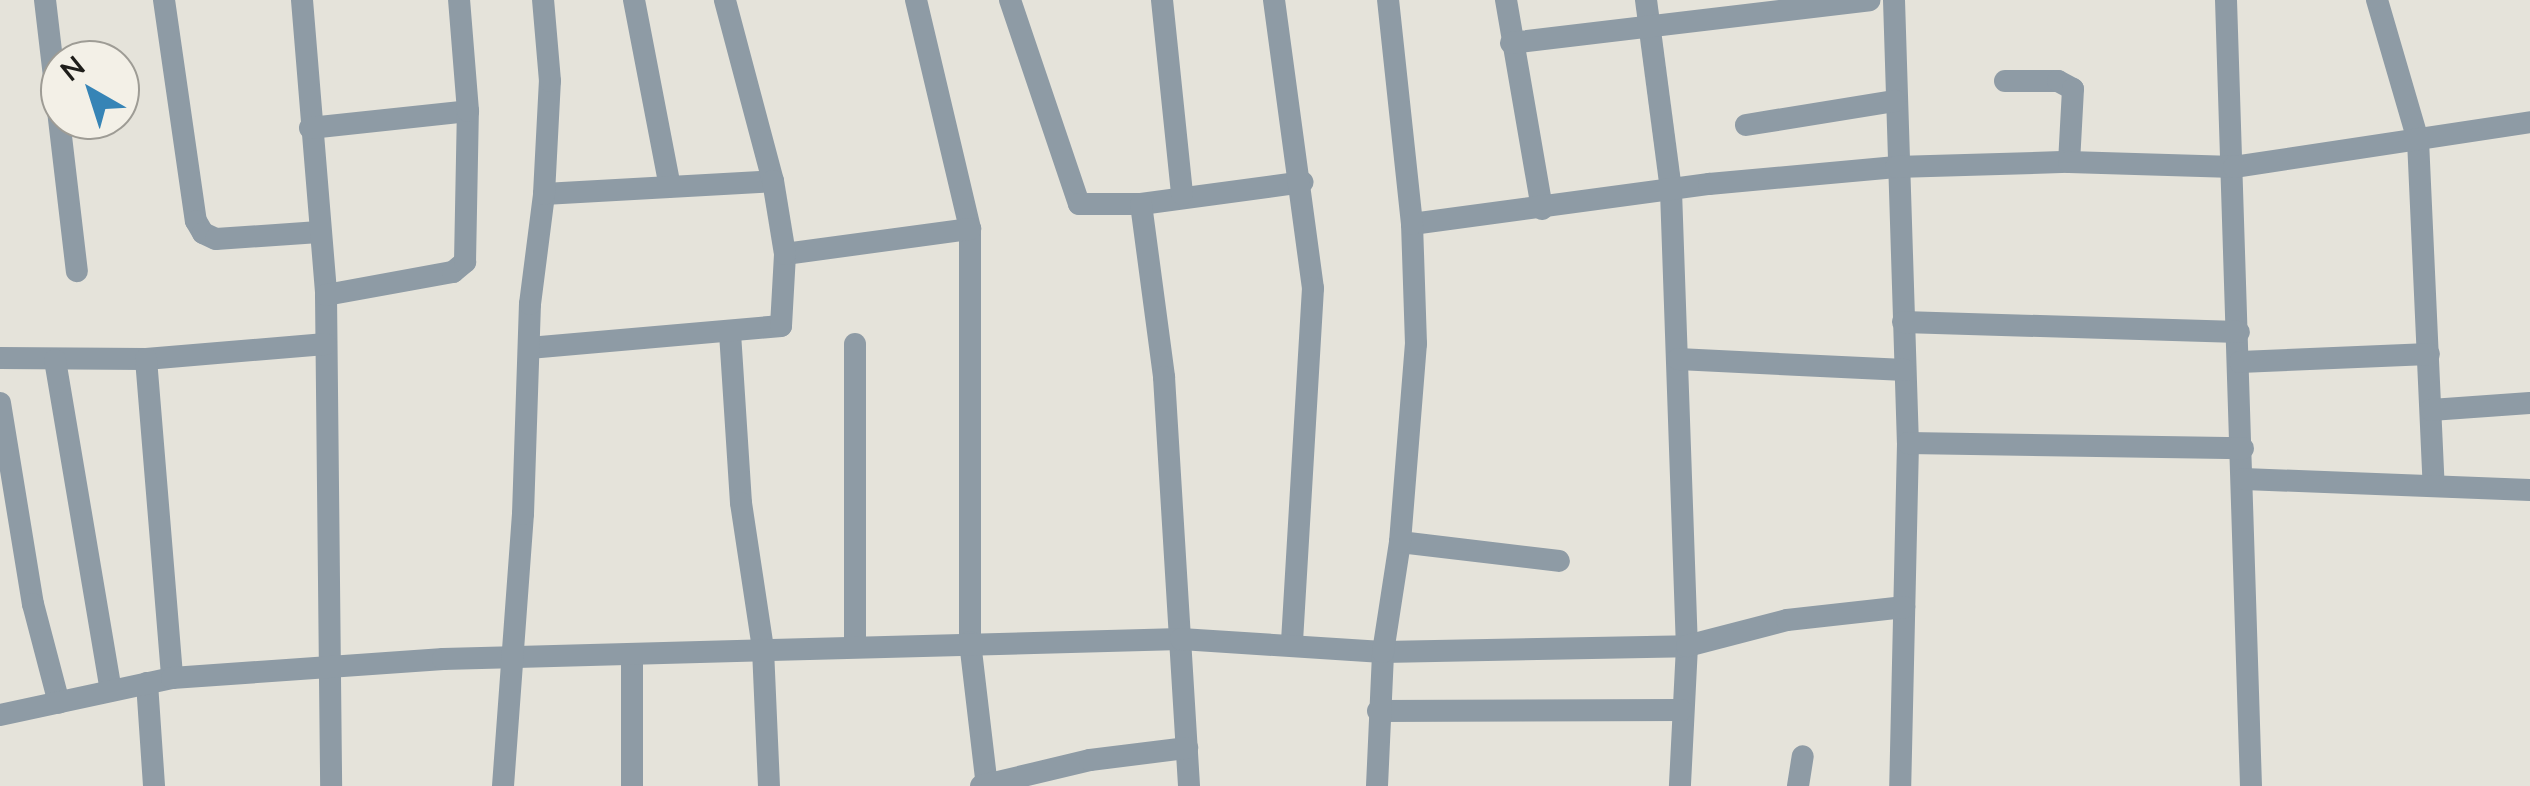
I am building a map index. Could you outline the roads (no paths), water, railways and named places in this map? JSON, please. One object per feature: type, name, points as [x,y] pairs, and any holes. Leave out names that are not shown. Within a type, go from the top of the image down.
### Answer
[{"type":"street","points":[[45,0],[78,271]]},
{"type":"street","points":[[164,0],[196,220],[203,233],[216,239],[319,232]]},
{"type":"street","points":[[302,0],[326,295],[330,786]]},
{"type":"street","points":[[326,295],[453,272],[465,262],[468,111],[459,0]]},
{"type":"street","points":[[503,786],[529,348],[550,81],[543,0]]},
{"type":"street","points":[[634,0],[670,187]]},
{"type":"street","points":[[529,348],[781,326],[785,254],[773,181],[726,0]]},
{"type":"street","points":[[916,0],[970,229],[970,642],[985,786],[1090,760],[1187,748]]},
{"type":"street","points":[[1010,0],[1071,192],[1090,208],[1303,182]]},
{"type":"street","points":[[1162,0],[1182,194]]},
{"type":"street","points":[[1274,0],[1282,81],[1303,182],[1313,288],[1311,377],[1292,645]]},
{"type":"street","points":[[1377,786],[1378,711],[1400,542],[1416,344],[1412,224],[1388,0]]},
{"type":"street","points":[[1506,0],[1542,209]]},
{"type":"street","points":[[1646,0],[1671,191],[1688,646],[1680,710],[1680,786]]},
{"type":"street","points":[[1511,43],[1869,0]]},
{"type":"street","points":[[1894,0],[1896,168],[1908,443],[1900,786]]},
{"type":"street","points":[[2226,0],[2244,479],[2250,786]]},
{"type":"street","points":[[2378,0],[2418,140],[2434,486]]},
{"type":"street","points":[[2005,81],[2058,81],[2074,89],[2069,162]]},
{"type":"street","points":[[1746,125],[1895,101]]},
{"type":"street","points":[[310,128],[468,111]]},
{"type":"street","points":[[1412,224],[1671,191],[1896,168],[2069,162],[2234,167],[2530,122]]},
{"type":"street","points":[[544,194],[773,181]]},
{"type":"street","points":[[1141,204],[1164,377],[1190,786]]},
{"type":"street","points":[[785,254],[970,229]]},
{"type":"street","points":[[1902,322],[2239,332]]},
{"type":"street","points":[[730,333],[740,503],[763,649],[768,786]]},
{"type":"street","points":[[0,358],[146,359],[325,344]]},
{"type":"street","points":[[855,344],[855,646]]},
{"type":"street","points":[[2240,362],[2428,354]]},
{"type":"street","points":[[146,359],[172,678]]},
{"type":"street","points":[[1678,359],[1904,370]]},
{"type":"street","points":[[56,360],[112,690]]},
{"type":"street","points":[[0,403],[33,604],[60,704]]},
{"type":"street","points":[[2431,410],[2530,403]]},
{"type":"street","points":[[1908,443],[2243,448]]},
{"type":"street","points":[[2244,479],[2530,490]]},
{"type":"street","points":[[1400,542],[1559,561]]},
{"type":"street","points":[[0,715],[172,678],[512,657],[632,657],[970,642],[1181,640],[1384,652],[1688,646],[1786,620],[1904,607]]},
{"type":"street","points":[[632,657],[632,786]]},
{"type":"street","points":[[147,683],[154,786]]},
{"type":"street","points":[[1378,711],[1680,710]]},
{"type":"street","points":[[1798,786],[1803,756]]}]
